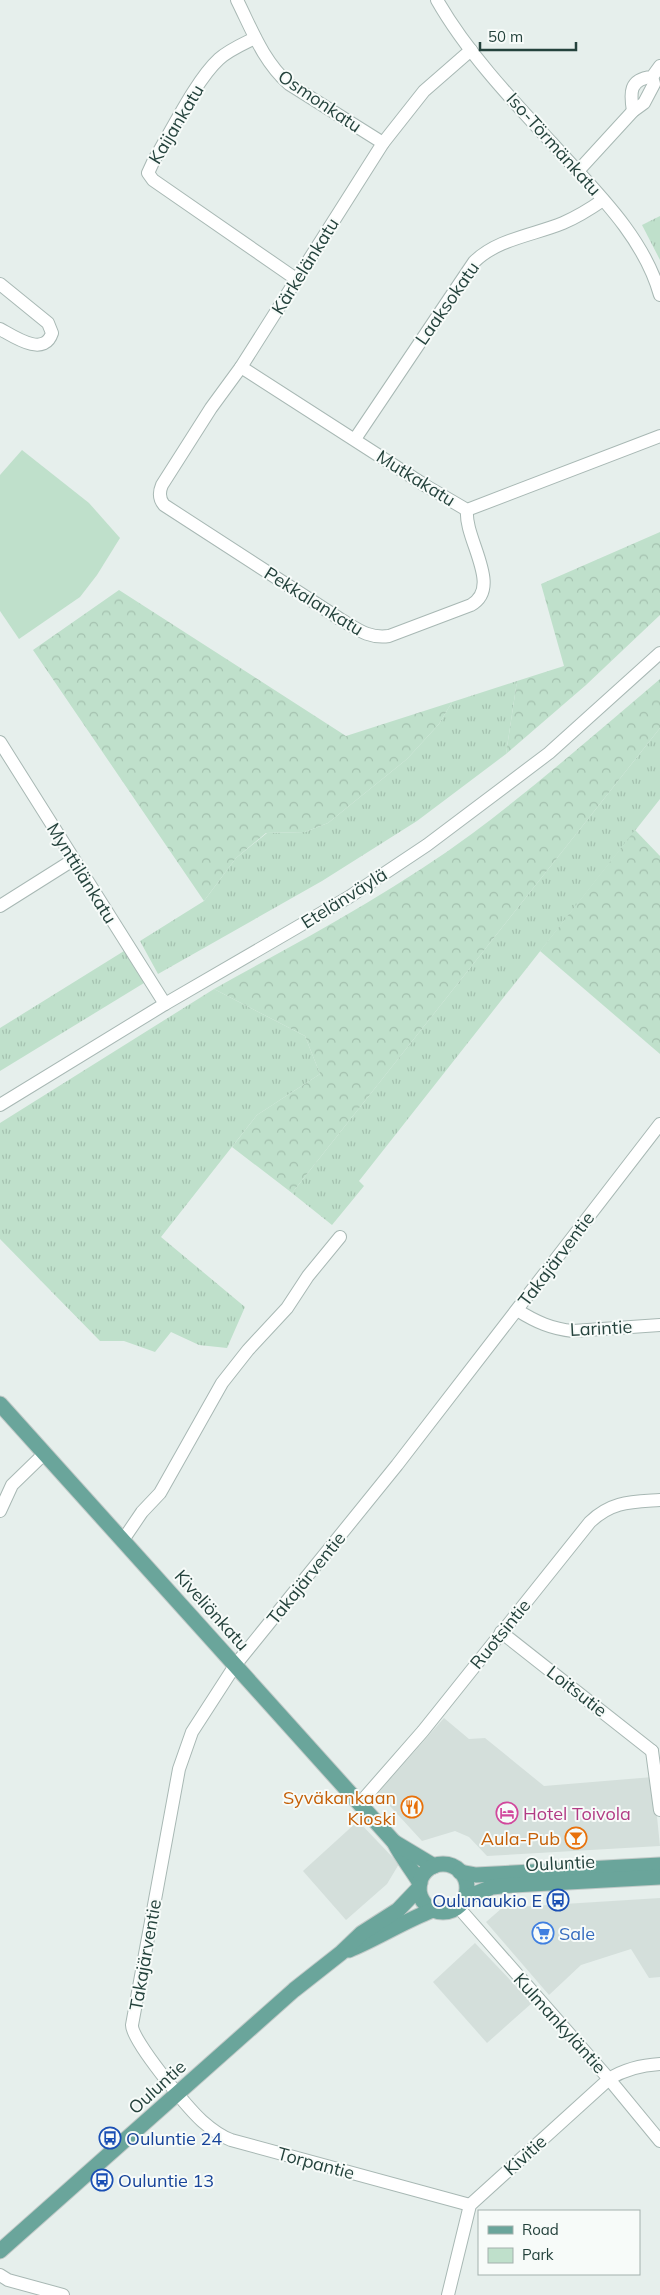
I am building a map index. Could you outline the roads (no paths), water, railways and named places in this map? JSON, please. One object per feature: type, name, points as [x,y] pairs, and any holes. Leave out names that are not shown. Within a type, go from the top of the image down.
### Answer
[{"type":"main road","name":"Kiveliönkatu","points":[[0,1404],[236,1664],[394,1842],[419,1885]]},
{"type":"main road","name":"Kiveliönkatu","points":[[394,1842],[434,1866]]},
{"type":"main road","name":"Ouluntie","points":[[460,1872],[476,1875],[660,1864]]},
{"type":"main road","points":[[448,1865],[460,1872],[466,1884],[461,1903],[447,1912],[433,1910],[423,1901],[419,1885],[423,1875],[434,1866],[448,1865]]},
{"type":"main road","name":"Ouluntie","points":[[461,1903],[492,1887],[660,1877]]},
{"type":"main road","name":"Ouluntie","points":[[0,2251],[289,1994],[362,1933],[401,1906],[419,1885]]},
{"type":"main road","name":"Ouluntie","points":[[340,1953],[367,1943],[410,1919],[433,1910]]},
{"type":"street","name":"Osmonkatu","points":[[237,0],[268,63],[289,84],[383,143]]},
{"type":"street","name":"Iso-Törmänkatu","points":[[438,0],[471,50],[603,200],[634,240],[648,264],[660,295]]},
{"type":"street","name":"Kaijankatu","points":[[255,38],[230,51],[214,64],[200,82],[148,173],[154,180],[296,279]]},
{"type":"street","name":"Kärkelänkatu","points":[[160,497],[162,485],[211,408],[241,367],[383,143],[424,92],[471,50]]},
{"type":"street","points":[[633,111],[630,94],[634,85],[640,80],[652,77],[660,66]]},
{"type":"street","points":[[578,171],[633,111],[644,103],[651,94],[654,84],[652,77]]},
{"type":"street","name":"Laaksokatu","points":[[355,439],[474,262],[487,251],[562,223],[587,211],[603,200]]},
{"type":"street","points":[[0,284],[48,323],[52,333],[45,342],[33,345],[0,329]]},
{"type":"street","name":"Mutkakatu","points":[[241,367],[426,486],[467,510],[660,436]]},
{"type":"street","name":"Pekkalankatu","points":[[160,497],[164,505],[340,619],[365,634],[376,637],[396,633],[471,606],[480,600],[484,592],[484,583],[469,530],[467,510]]},
{"type":"street","name":"Etelänväylä","points":[[0,1105],[165,1004],[349,898],[427,845],[549,753],[660,654]]},
{"type":"street","name":"Mynttilänkatu","points":[[0,742],[165,1004]]},
{"type":"street","points":[[0,906],[73,860]]},
{"type":"street","name":"Takajärventie","points":[[178,2094],[134,2036],[132,2025],[183,1754],[192,1732],[236,1664],[339,1539],[660,1124]]},
{"type":"street","points":[[123,1540],[142,1512],[160,1493],[222,1383],[248,1350],[287,1308],[308,1276],[340,1236]]},
{"type":"street","name":"Larintie","points":[[517,1310],[540,1324],[568,1331],[660,1324]]},
{"type":"street","points":[[0,1511],[6,1484],[45,1453]]},
{"type":"street","name":"Ruotsintie","points":[[360,1803],[423,1731],[596,1516],[620,1503],[660,1500]]},
{"type":"street","name":"Loitsutie","points":[[501,1632],[656,1746]]},
{"type":"street","points":[[656,1746],[660,1810]]},
{"type":"street","name":"Kulmankyläntie","points":[[461,1903],[610,2079],[660,2142]]},
{"type":"street","name":"Kivitie","points":[[470,2205],[610,2079],[620,2072],[636,2067],[660,2064]]},
{"type":"street","name":"Torpantie","points":[[178,2094],[202,2121],[225,2138],[470,2205]]},
{"type":"street","points":[[448,2295],[470,2205]]},
{"type":"street","points":[[0,2275],[8,2280],[63,2295]]},
{"type":"place","name":"Syväkankaan Kioski","points":[[412,1807]]},
{"type":"place","name":"Hotel Toivola","points":[[507,1813]]},
{"type":"place","name":"Aula-Pub","points":[[576,1838]]},
{"type":"place","name":"Oulunaukio E","points":[[558,1900]]},
{"type":"place","name":"Sale","points":[[543,1933]]},
{"type":"place","name":"Ouluntie 24","points":[[110,2138]]},
{"type":"place","name":"Ouluntie 13","points":[[102,2180]]}]
